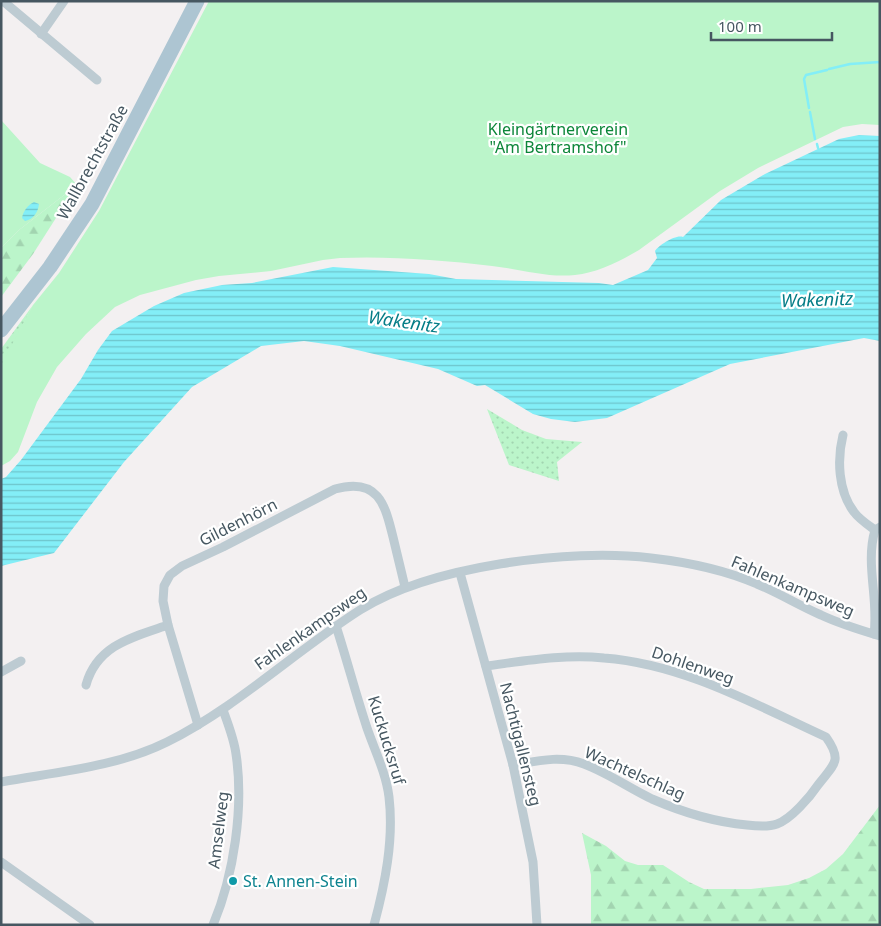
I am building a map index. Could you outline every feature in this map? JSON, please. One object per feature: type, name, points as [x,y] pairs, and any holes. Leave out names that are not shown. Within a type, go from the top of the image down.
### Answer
[{"type":"main road","name":"Wallbrechtstraße","points":[[1,315],[42,262],[84,199],[186,1]]},
{"type":"main road","name":"Wallbrechtstraße","points":[[1,330],[50,267],[92,204],[197,1]]},
{"type":"street","points":[[3,1],[98,80]]},
{"type":"street","points":[[41,34],[64,1]]},
{"type":"street","points":[[843,435],[839,452],[840,474],[845,495],[854,512],[877,529],[871,543],[877,635]]},
{"type":"street","name":"Gildenhörn","points":[[198,725],[168,625],[163,600],[164,586],[170,575],[182,566],[223,547],[312,500],[345,486],[357,486],[369,490],[380,499],[384,506],[405,587]]},
{"type":"street","name":"Fahlenkampsweg","points":[[1,782],[94,766],[141,753],[167,742],[222,710],[336,626],[382,597],[405,587],[460,572],[524,561],[566,557],[628,556],[652,558],[721,572],[757,584],[844,625],[877,635]]},
{"type":"street","name":"Nachtigallensteg","points":[[460,572],[513,765],[533,862],[537,925]]},
{"type":"street","points":[[86,685],[90,672],[110,649],[127,639],[168,625]]},
{"type":"street","name":"Kuckucksruf","points":[[336,626],[385,778],[389,796],[388,854],[380,905],[374,925]]},
{"type":"street","name":"Dohlenweg","points":[[486,666],[554,658],[603,658],[654,665],[706,682],[826,736],[834,749],[835,762]]},
{"type":"street","points":[[1,672],[21,661]]},
{"type":"street","name":"Amselweg","points":[[214,925],[234,846],[240,790],[236,752],[222,710]]},
{"type":"street","name":"Wachtelschlag","points":[[513,765],[556,758],[584,764],[653,799],[692,814],[726,823],[754,826],[777,824],[793,814],[816,789],[835,762]]},
{"type":"street","points":[[1,862],[90,925]]},
{"type":"green space","name":"Kleingärtnerverein \"Am Bertramshof\"","points":[[209,1],[880,1],[880,125],[862,124],[843,127],[758,168],[720,191],[639,250],[592,272],[565,276],[454,262],[416,259],[340,258],[271,271],[196,280],[140,295],[115,307],[86,334],[57,367],[37,402],[18,452],[10,461],[1,466],[1,365],[33,305],[59,273],[99,211]]},
{"type":"green space","points":[[1,120],[40,163],[70,177],[77,185],[19,230],[1,248]]},
{"type":"green space","points":[[77,185],[33,254],[1,297],[1,248],[19,230]]},
{"type":"green space","points":[[33,305],[5,361],[1,365],[1,349]]},
{"type":"green space","points":[[487,409],[522,430],[546,439],[582,442],[557,462],[559,481],[509,465]]},
{"type":"green space","points":[[880,805],[880,925],[591,925],[591,875],[582,833],[606,846],[625,861],[638,865],[663,865],[689,882],[704,889],[751,889],[788,885],[809,878],[826,869],[843,854]]},
{"type":"water","name":"Wakenitz","points":[[859,135],[880,136],[880,341],[864,338],[730,364],[607,418],[575,422],[551,419],[533,414],[485,385],[477,386],[438,369],[340,346],[304,341],[261,346],[192,387],[124,462],[54,553],[1,566],[1,479],[6,477],[21,460],[81,379],[112,331],[154,306],[184,293],[222,285],[252,283],[333,267],[429,274],[456,279],[613,285],[648,270],[657,258],[655,251],[657,249],[672,239],[680,236],[683,237],[721,200],[765,174],[839,139]]},
{"type":"water","points":[[34,202],[39,204],[37,212],[31,219],[25,221],[22,218],[23,213]]},
{"type":"waterway","points":[[829,69],[850,64],[880,62]]},
{"type":"waterway","points":[[809,108],[804,79],[806,75],[827,70]]},
{"type":"waterway","points":[[810,112],[815,139]]},
{"type":"waterway","points":[[817,144],[818,148]]},
{"type":"place","name":"St. Annen-Stein","points":[[233,881]]}]
